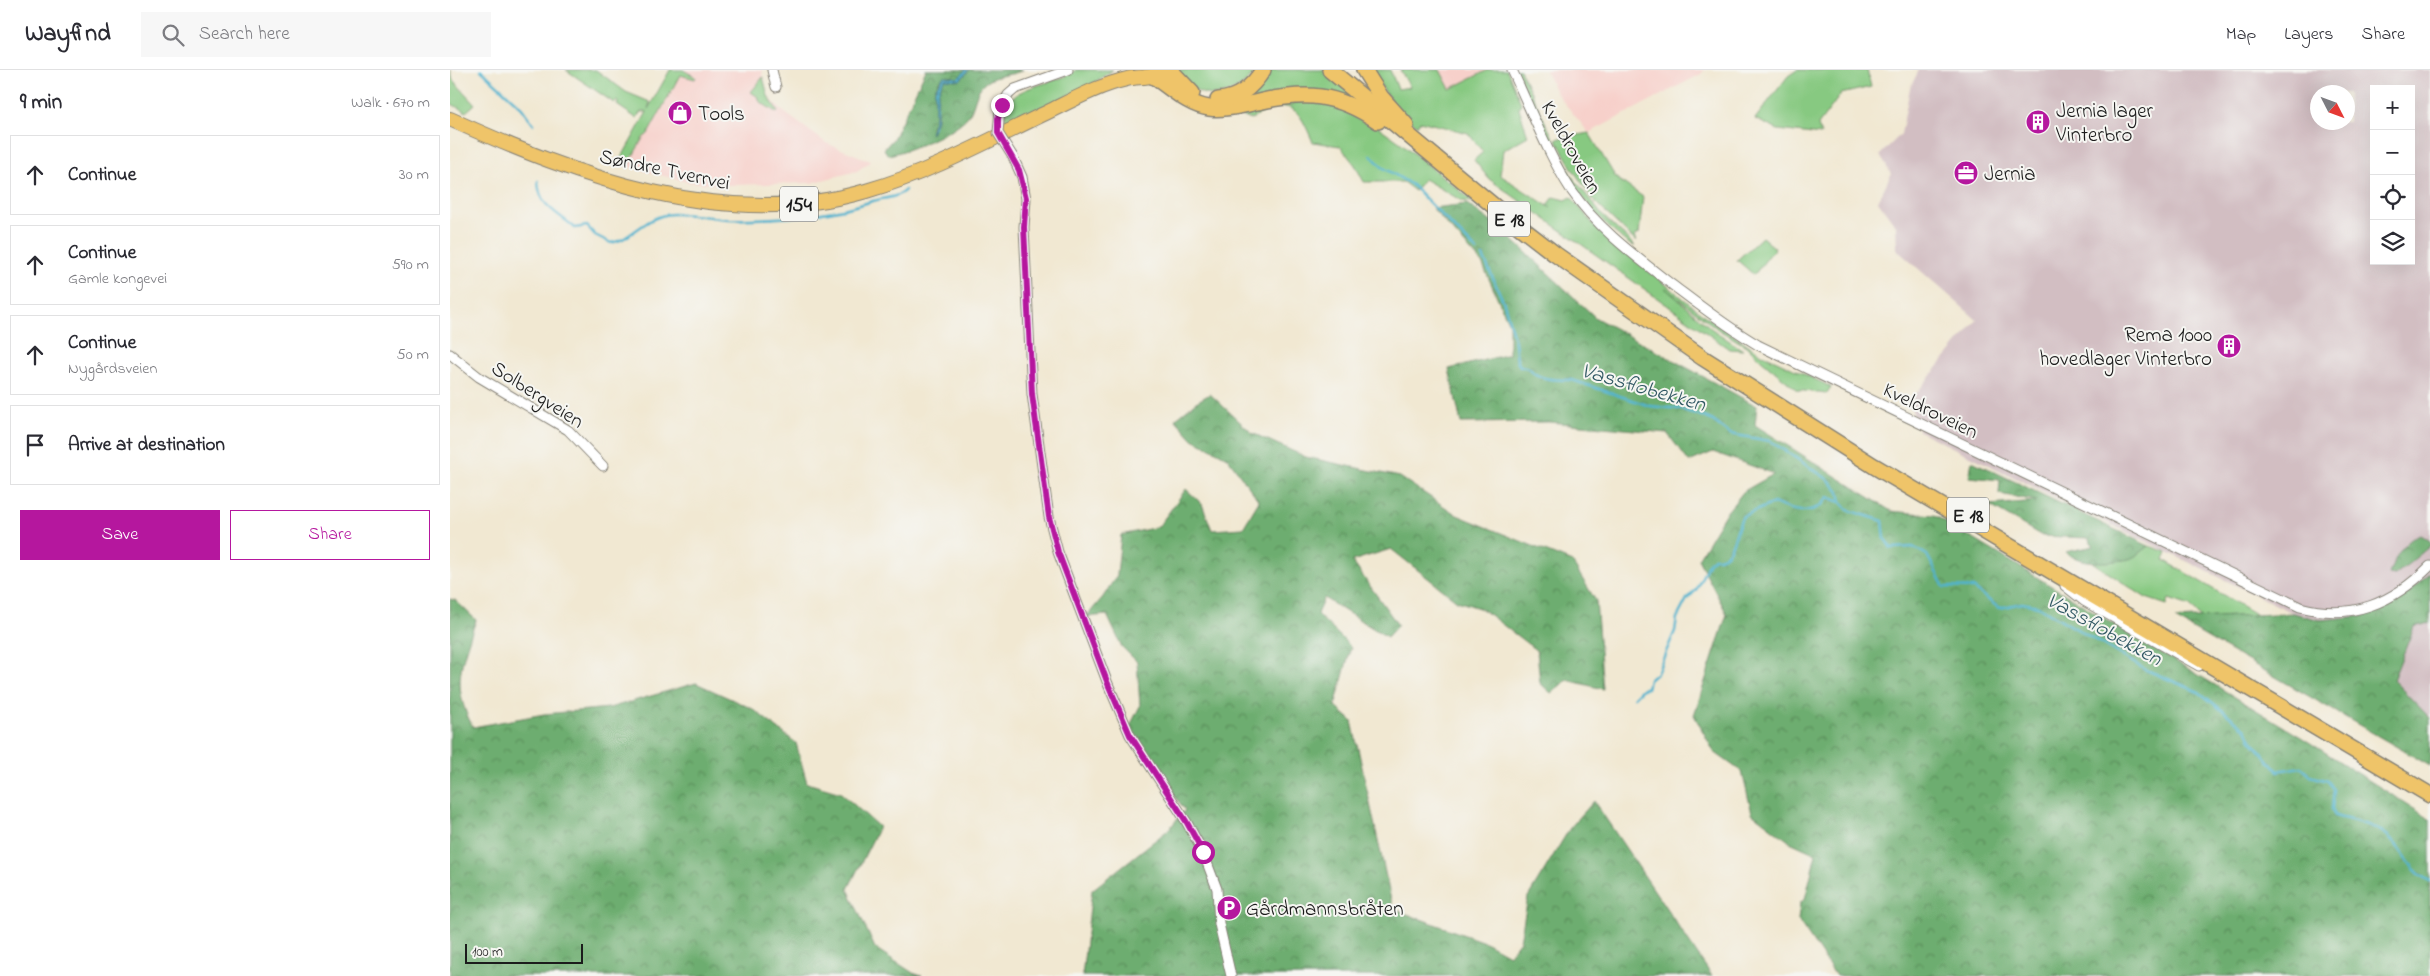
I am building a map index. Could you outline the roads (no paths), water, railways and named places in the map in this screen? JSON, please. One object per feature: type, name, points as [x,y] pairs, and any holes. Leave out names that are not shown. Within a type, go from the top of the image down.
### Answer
[{"type":"highway","points":[[1170,70],[1192,93],[1211,100],[1237,96],[1248,89],[1263,70]]},
{"type":"highway","name":"E 18","points":[[1330,70],[1435,159],[1555,254],[1703,358],[1874,466],[2035,559],[2430,795]]},
{"type":"highway","name":"E 18","points":[[1338,70],[1421,141],[1598,278],[1654,319],[1761,390],[2430,788]]},
{"type":"highway","name":"E 18","points":[[1364,70],[1381,97],[1421,141]]},
{"type":"highway","name":"E 18","points":[[1150,73],[1187,100],[1208,108],[1233,107],[1296,95],[1332,98],[1370,116],[1435,159]]},
{"type":"main road","name":"154","points":[[1099,87],[1119,70]]},
{"type":"main road","name":"154","points":[[1099,87],[1150,73]]},
{"type":"main road","name":"Søndre Tverrvei","points":[[450,118],[529,153],[638,188],[694,200],[774,206],[847,196],[897,181],[1099,87]]},
{"type":"street","points":[[772,70],[776,87]]},
{"type":"street","points":[[1068,70],[1019,87],[1008,96],[1000,109],[998,133],[1013,157],[1022,177],[1026,198],[1024,227],[1032,394],[1049,517],[1058,552],[1108,684],[1130,735],[1186,821],[1203,852],[1216,889],[1219,924],[1232,976]]},
{"type":"street","name":"Kveldroveien","points":[[1512,70],[1554,160],[1572,191],[1592,216],[1641,261],[1726,326],[1758,345],[2300,607],[2336,613],[2368,607],[2404,587],[2430,566]]},
{"type":"street","name":"Solbergveien","points":[[450,354],[479,377],[568,430],[603,466]]},
{"type":"water","points":[[966,70],[969,70],[960,80],[945,79],[941,85],[937,99],[936,121],[930,134],[935,118],[935,89],[944,76],[958,78]]},
{"type":"waterway","points":[[481,70],[521,107],[533,124]]},
{"type":"waterway","name":"Vassflobekken","points":[[1371,155],[1382,167],[1412,185],[1477,251]]},
{"type":"waterway","points":[[538,181],[539,190],[550,209],[575,228],[587,226],[595,235],[611,243],[619,241],[654,219],[672,214],[748,219],[784,218],[838,210],[898,195],[905,190]]},
{"type":"waterway","name":"Vassflobekken","points":[[1483,256],[1504,303],[1515,342],[1517,361],[1520,366],[1529,368],[1543,378],[1572,380],[1650,406],[1679,409],[1713,421],[1730,434],[1770,441],[1829,480],[1839,492],[1841,502],[1848,510],[1883,521],[1885,539],[1891,548],[1913,547],[1927,555],[1944,587],[1973,588],[1999,608],[2022,603],[2038,606],[2144,669],[2199,692],[2246,729],[2251,740],[2278,771],[2301,767],[2311,776],[2328,781],[2334,790],[2332,809],[2335,816],[2363,823],[2388,836],[2417,872],[2430,881]]},
{"type":"waterway","points":[[1634,697],[1643,688],[1647,688],[1649,680],[1657,673],[1675,631],[1677,618],[1687,599],[1696,590],[1709,562],[1726,554],[1730,549],[1743,516],[1774,503],[1788,509],[1803,511],[1817,508],[1828,497],[1840,502]]},
{"type":"place","name":"Tools","points":[[680,113]]},
{"type":"place","name":"Jernia lager Vinterbro","points":[[2038,122]]},
{"type":"place","name":"Jernia","points":[[1966,173]]},
{"type":"place","name":"Rema 1000 hovedlager Vinterbro","points":[[2229,346]]},
{"type":"place","name":"Gårdmannsbråten","points":[[1229,908]]}]
